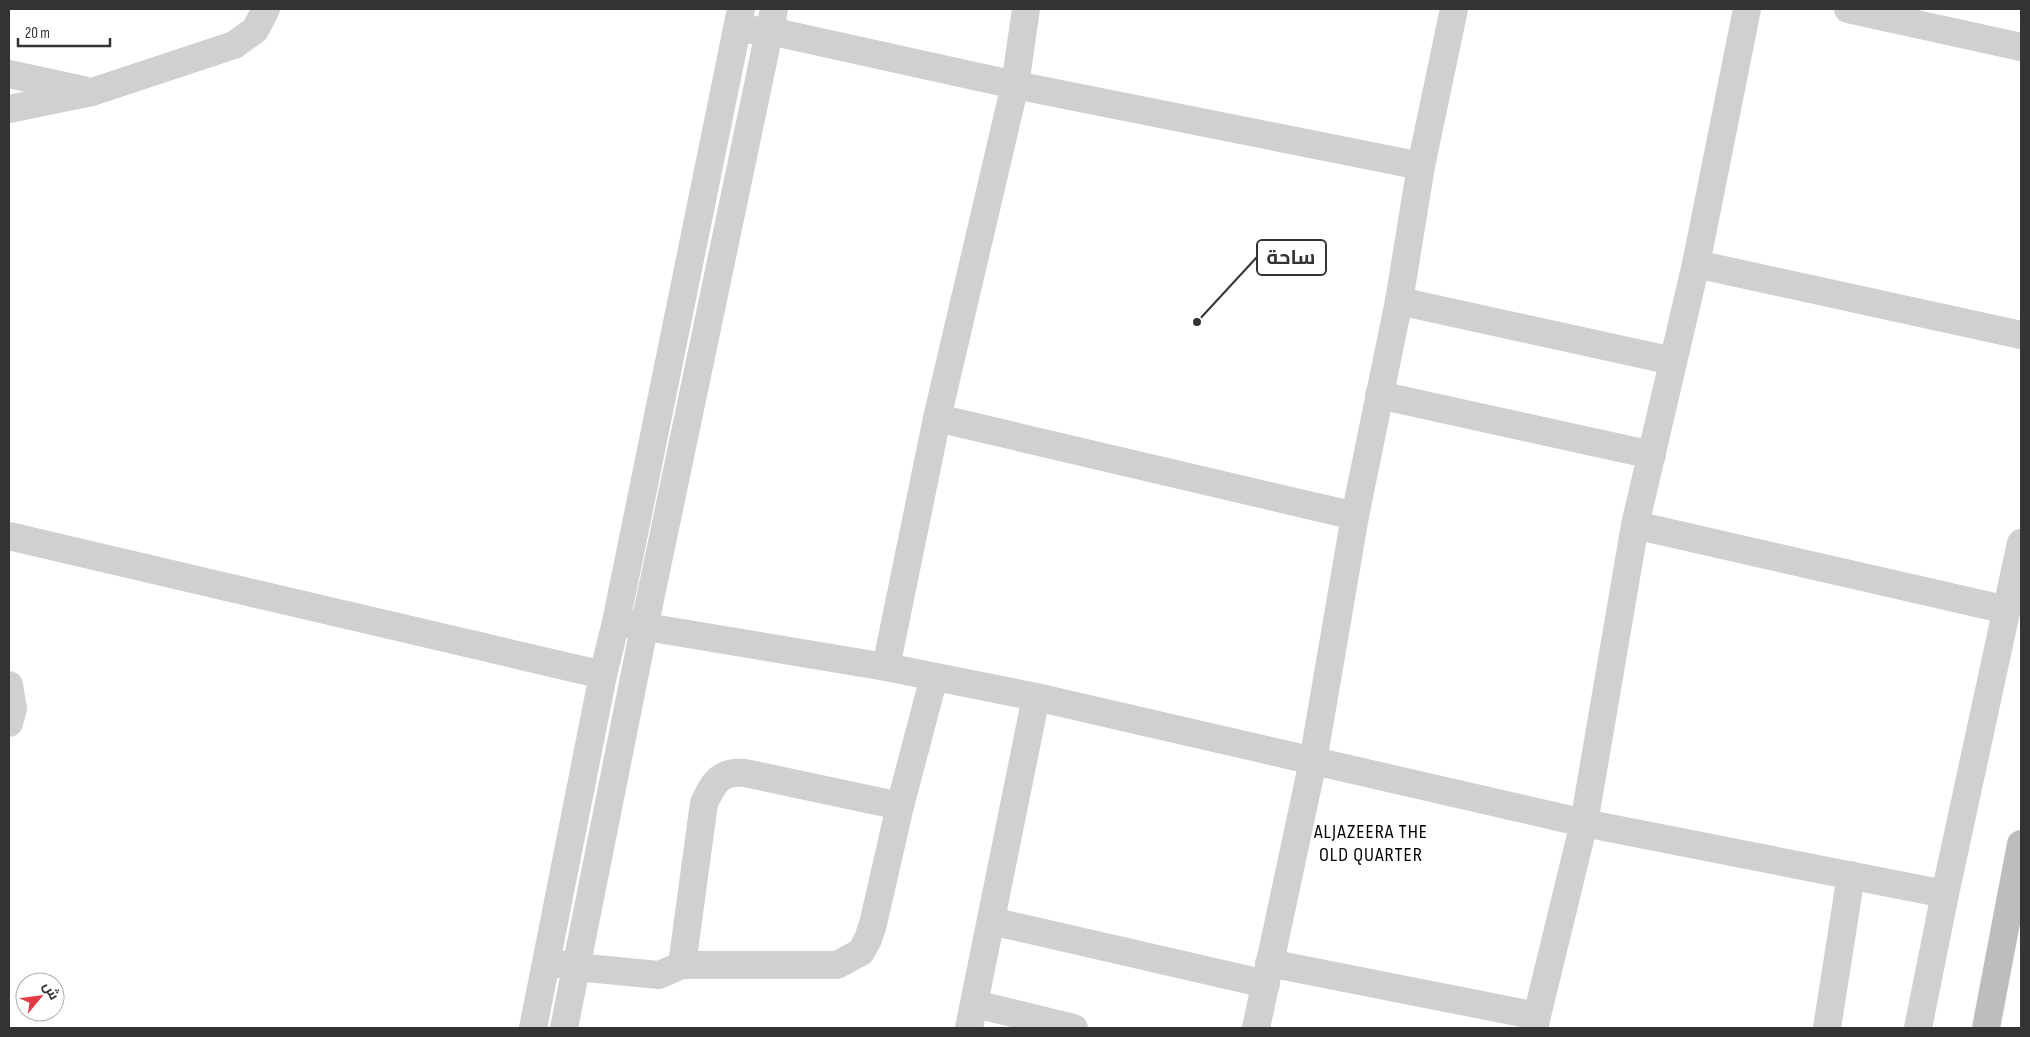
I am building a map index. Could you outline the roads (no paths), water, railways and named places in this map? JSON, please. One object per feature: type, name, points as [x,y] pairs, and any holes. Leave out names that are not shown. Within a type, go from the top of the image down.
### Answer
[{"type":"main road","points":[[1986,1028],[2021,844]]},
{"type":"street","points":[[9,109],[92,92],[234,45],[255,30],[266,9]]},
{"type":"street","points":[[886,667],[937,418],[1015,85],[1026,9]]},
{"type":"street","points":[[1256,1028],[1313,761],[1355,516],[1399,301],[1421,166],[1454,9]]},
{"type":"street","points":[[991,921],[1536,1022],[1584,822],[1635,525],[1696,264],[1747,9]]},
{"type":"street","points":[[1848,9],[2021,47]]},
{"type":"street","points":[[533,1028],[603,675],[616,622],[739,19],[772,20],[1015,85],[1421,166]]},
{"type":"street","points":[[564,1028],[644,628],[772,20]]},
{"type":"street","points":[[9,74],[92,92]]},
{"type":"street","points":[[1696,264],[2021,335]]},
{"type":"street","points":[[1399,301],[1673,360]]},
{"type":"street","points":[[1379,395],[1652,455]]},
{"type":"street","points":[[937,418],[1355,516]]},
{"type":"street","points":[[1635,525],[2007,610]]},
{"type":"street","points":[[9,536],[603,675]]},
{"type":"street","points":[[1918,1028],[1944,894],[2021,543]]},
{"type":"street","points":[[616,622],[886,667],[1036,697],[1584,822],[1944,894]]},
{"type":"street","points":[[546,961],[576,967],[659,975],[682,965],[837,964],[861,952],[873,924],[900,806],[934,677]]},
{"type":"street","points":[[9,685],[13,709],[9,723]]},
{"type":"street","points":[[1036,697],[972,1016],[1057,1026]]},
{"type":"street","points":[[682,965],[704,803],[712,787],[721,776],[733,772],[745,773],[900,806]]},
{"type":"street","points":[[1827,1028],[1851,875]]},
{"type":"place","name":"ساحة","points":[[1197,322]]},
{"type":"district","name":"ALJAZEERA THE OLD QUARTER","points":[[1371,844]]}]
